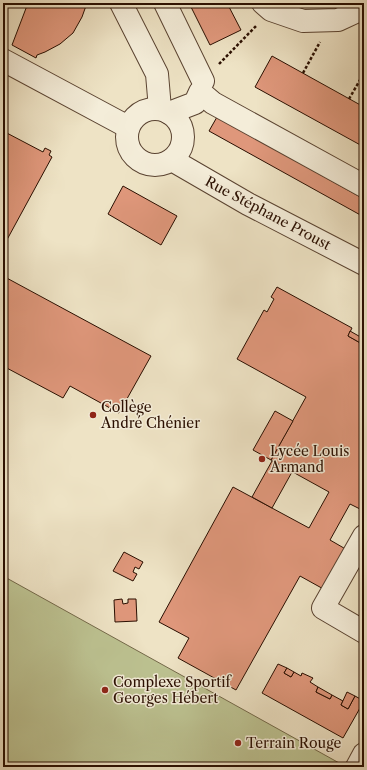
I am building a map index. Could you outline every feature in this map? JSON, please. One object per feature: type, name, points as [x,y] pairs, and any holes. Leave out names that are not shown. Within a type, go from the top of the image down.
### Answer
[{"type":"street","points":[[120,3],[157,74],[165,111],[176,118],[181,126],[183,136],[182,145],[172,160],[155,166],[146,165],[137,160],[127,145],[126,136],[128,127],[133,118],[141,112],[150,109],[165,111],[195,103],[200,92],[213,104],[364,186]]},
{"type":"street","points":[[165,3],[203,81]]},
{"type":"street","points":[[263,3],[272,10],[303,21],[338,20],[364,8]]},
{"type":"street","points":[[3,60],[128,127]]},
{"type":"street","name":"Rue Stéphane Proust","points":[[172,160],[248,204],[364,264]]},
{"type":"street","points":[[364,536],[323,608],[364,632]]},
{"type":"street","points":[[357,767],[364,754]]},
{"type":"path","points":[[303,73],[320,42],[324,20]]},
{"type":"path","points":[[349,99],[364,73]]},
{"type":"green space","name":"Complexe Sportif Georges Hébert","points":[[3,576],[341,764],[339,767],[3,767]]},
{"type":"building","points":[[28,3],[87,3],[82,17],[73,33],[60,44],[37,55],[36,58],[12,45]]},
{"type":"building","points":[[189,3],[227,3],[241,30],[210,45]]},
{"type":"building","points":[[272,56],[364,107],[364,147],[255,87]]},
{"type":"building","points":[[217,117],[364,199],[364,217],[209,131]]},
{"type":"building","points":[[3,131],[43,152],[45,148],[51,151],[49,155],[52,157],[3,247]]},
{"type":"building","points":[[123,186],[177,216],[161,245],[108,214]]},
{"type":"building","points":[[3,276],[151,356],[119,413],[70,386],[63,398],[3,366]]},
{"type":"building","points":[[277,287],[352,328],[348,336],[364,345],[364,511],[350,504],[330,540],[349,551],[327,591],[300,576],[236,690],[178,658],[189,638],[159,622],[233,487],[309,528],[329,492],[271,460],[306,397],[237,359],[264,310],[267,312],[274,299],[271,297]]},
{"type":"building","points":[[350,331],[364,339],[364,345],[348,336]]},
{"type":"building","points":[[275,411],[293,421],[271,460],[253,450]]},
{"type":"building","points":[[272,461],[292,472],[272,508],[252,497]]},
{"type":"building","points":[[124,552],[143,562],[139,569],[135,567],[133,572],[137,574],[133,581],[113,571]]},
{"type":"building","points":[[122,599],[123,604],[128,603],[128,599],[136,599],[137,621],[115,622],[114,600]]},
{"type":"building","points":[[278,664],[287,668],[284,673],[291,677],[294,672],[301,676],[302,673],[313,678],[310,682],[318,687],[316,692],[330,699],[332,695],[343,701],[341,705],[348,709],[355,696],[364,701],[343,738],[262,693]]},
{"type":"building","points":[[287,668],[294,672],[291,677],[284,673]]},
{"type":"building","points":[[318,687],[332,695],[330,699],[316,692]]},
{"type":"building","points":[[347,692],[355,696],[348,709],[341,705]]},
{"type":"place","name":"Collège André Chénier","points":[[93,415]]},
{"type":"place","name":"Lycée Louis Armand","points":[[262,459]]},
{"type":"place","name":"Complexe Sportif Georges Hébert","points":[[105,690]]},
{"type":"place","name":"Terrain Rouge","points":[[238,743]]}]
